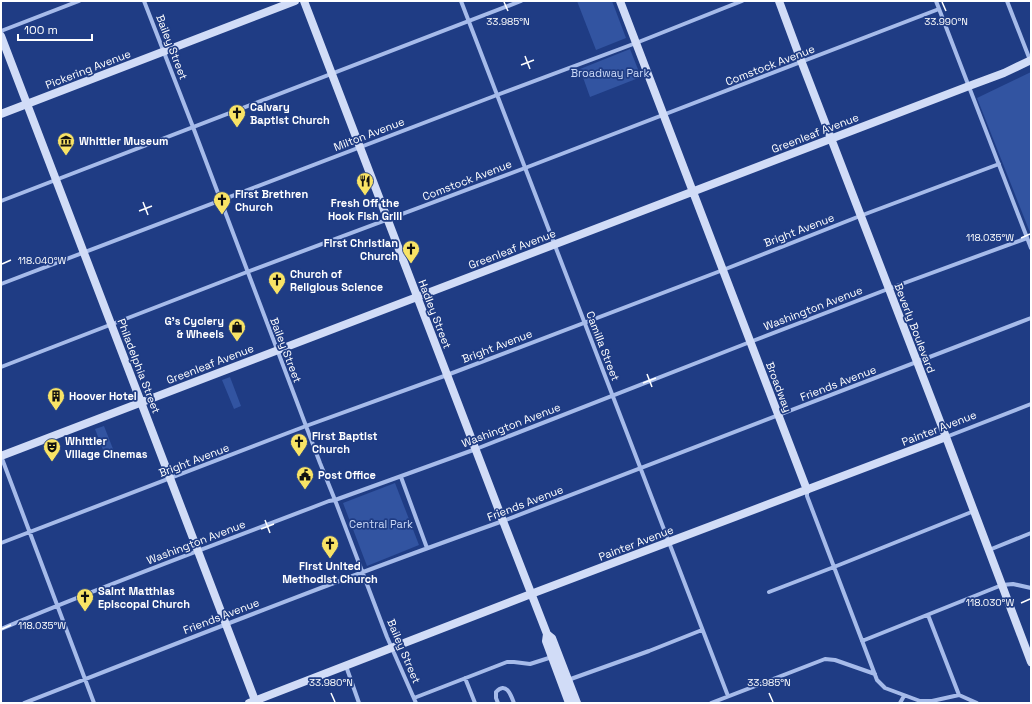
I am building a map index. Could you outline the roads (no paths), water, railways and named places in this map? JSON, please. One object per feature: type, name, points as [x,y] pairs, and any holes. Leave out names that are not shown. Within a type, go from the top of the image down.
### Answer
[{"type":"street","points":[[1,31],[79,1]]},
{"type":"street","name":"Bailey Street","points":[[144,1],[320,463],[392,648],[416,703]]},
{"type":"street","name":"Pickering Avenue","points":[[1,114],[295,1]]},
{"type":"street","name":"Hadley Street","points":[[304,1],[476,449],[502,521],[532,594],[547,634],[546,641],[555,655],[565,681],[577,703]]},
{"type":"street","name":"Camilla Street","points":[[462,1],[728,696]]},
{"type":"street","points":[[1,201],[521,1]]},
{"type":"street","name":"Broadway","points":[[620,1],[807,490],[807,496],[874,674],[884,688],[923,702],[959,695]]},
{"type":"street","name":"Milton Avenue","points":[[1,284],[497,94],[636,43],[742,1]]},
{"type":"street","name":"Beverly Boulevard","points":[[779,1],[1031,662]]},
{"type":"street","points":[[936,1],[1031,248]]},
{"type":"street","points":[[1007,1],[1030,61]]},
{"type":"street","name":"Comstock Avenue","points":[[1,367],[247,272],[802,63],[939,9]]},
{"type":"street","name":"Philadelphia Street","points":[[1,36],[226,624],[253,702]]},
{"type":"street","name":"Greenleaf Avenue","points":[[1,456],[969,86],[1030,61]]},
{"type":"street","name":"Bright Avenue","points":[[1,542],[306,426],[447,375],[999,164]]},
{"type":"street","name":"Washington Avenue","points":[[1,629],[57,605],[329,501],[401,477],[476,449],[888,289],[1027,238]]},
{"type":"street","name":"Friends Avenue","points":[[24,703],[226,624],[502,521],[1031,318]]},
{"type":"street","name":"Painter Avenue","points":[[253,702],[1031,404]]},
{"type":"street","points":[[1,456],[94,703]]},
{"type":"street","points":[[401,477],[427,548]]},
{"type":"street","points":[[769,592],[974,511]]},
{"type":"street","points":[[989,550],[1031,533]]},
{"type":"street","points":[[862,640],[1002,585],[1013,584],[1031,588]]},
{"type":"street","points":[[928,614],[959,695],[977,703]]},
{"type":"street","points":[[565,681],[702,630]]},
{"type":"street","points":[[414,698],[507,662],[530,664],[555,655]]},
{"type":"street","points":[[711,703],[826,659],[834,660],[874,674]]},
{"type":"street","points":[[346,666],[360,703]]},
{"type":"street","points":[[465,678],[475,703]]},
{"type":"street","name":"Hadley Street","points":[[565,681],[569,703]]},
{"type":"street","points":[[498,703],[496,692],[503,688],[508,690],[512,695],[514,703]]},
{"type":"street","points":[[900,703],[904,696]]},
{"type":"place","name":"Calvary Baptist Church","points":[[237,128]]},
{"type":"place","name":"Whittier Museum","points":[[66,156]]},
{"type":"place","name":"Fresh Off the Hook Fish Grill","points":[[365,196]]},
{"type":"place","name":"First Brethren Church","points":[[222,215]]},
{"type":"place","name":"First Christian Church","points":[[411,264]]},
{"type":"place","name":"Church of Religious Science","points":[[277,295]]},
{"type":"place","name":"G's Cyclery & Wheels","points":[[237,342]]},
{"type":"place","name":"Hoover Hotel","points":[[56,411]]},
{"type":"place","name":"First Baptist Church","points":[[299,457]]},
{"type":"place","name":"Whittier Village Cinemas","points":[[52,462]]},
{"type":"place","name":"Post Office","points":[[305,490]]},
{"type":"place","name":"First United Methodist Church","points":[[330,559]]},
{"type":"place","name":"Saint Matthias Episcopal Church","points":[[85,612]]},
{"type":"park label","name":"Broadway Park","points":[[610,73]]},
{"type":"park label","name":"Central Park","points":[[381,524]]}]
